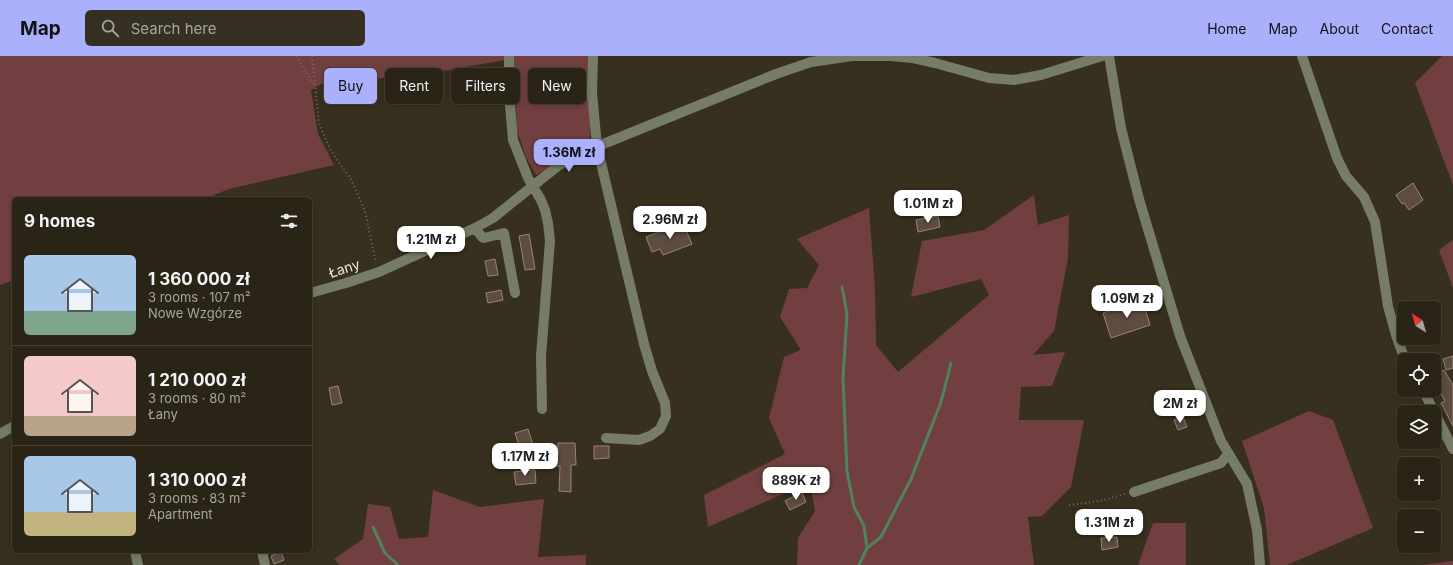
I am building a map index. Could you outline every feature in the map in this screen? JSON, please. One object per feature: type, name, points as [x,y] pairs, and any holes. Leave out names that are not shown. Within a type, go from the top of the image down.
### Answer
[{"type":"street","points":[[509,56],[509,94],[513,140],[528,178],[545,210],[550,241],[541,356],[542,409]]},
{"type":"street","points":[[593,56],[592,94],[597,146],[644,344],[652,371],[665,404],[666,416],[660,429],[650,436],[639,440],[606,438]]},
{"type":"street","name":"Łany","points":[[312,292],[379,272],[475,228],[493,218],[559,166],[581,153],[776,74],[811,62],[852,56],[897,57],[935,63],[989,78],[1014,80],[1041,75],[1102,56]]},
{"type":"street","points":[[1109,56],[1122,128],[1141,206],[1180,336],[1221,441],[1247,484],[1257,530],[1260,565]]},
{"type":"street","points":[[1302,56],[1337,158],[1346,176],[1364,197],[1376,222],[1388,306],[1402,353]]},
{"type":"street","points":[[475,228],[484,238],[504,234],[514,293]]},
{"type":"street","points":[[1427,397],[1453,449]]},
{"type":"street","points":[[0,434],[12,427]]},
{"type":"street","points":[[1134,492],[1221,464],[1228,454]]},
{"type":"street","points":[[135,553],[138,565]]},
{"type":"street","points":[[262,553],[265,565]]},
{"type":"path","points":[[296,56],[314,86]]},
{"type":"path","points":[[312,56],[319,123],[330,149],[351,179],[365,211],[379,272]]},
{"type":"path","points":[[1070,506],[1134,492]]},
{"type":"shaded area","points":[[0,56],[505,56],[505,60],[459,68],[451,68],[451,69],[443,71],[443,68],[385,68],[385,78],[377,79],[377,68],[324,68],[324,84],[311,90],[318,134],[334,165],[229,189],[209,197],[12,197],[12,281],[0,285]]},
{"type":"shaded area","points":[[514,56],[591,56],[590,141],[579,146],[573,152],[536,175],[526,157],[517,130],[516,104],[520,104],[520,68],[514,68]]},
{"type":"shaded area","points":[[1442,56],[1453,56],[1453,185],[1415,83]]},
{"type":"shaded area","points":[[1034,195],[1038,225],[1069,215],[1068,258],[1054,331],[1033,355],[1065,352],[1052,386],[1021,387],[1019,420],[1084,420],[1071,487],[1042,516],[1028,517],[1034,565],[797,565],[798,538],[815,511],[810,482],[708,527],[704,495],[785,454],[769,418],[784,357],[801,350],[780,317],[789,289],[807,288],[819,265],[797,239],[869,208],[875,290],[876,345],[898,372],[989,295],[981,279],[911,297],[922,241],[984,230]]},
{"type":"shaded area","points":[[1453,240],[1453,288],[1439,250]]},
{"type":"shaded area","points":[[1309,411],[1333,420],[1373,528],[1287,565],[1270,565],[1264,508],[1242,441]]},
{"type":"shaded area","points":[[433,490],[480,507],[544,499],[538,557],[586,555],[586,565],[340,565],[334,559],[363,539],[368,504],[390,507],[399,539],[428,537]]},
{"type":"shaded area","points":[[1153,523],[1186,523],[1186,565],[1138,565]]},
{"type":"shaded area","points":[[1453,561],[1453,565],[1422,565]]},
{"type":"building","points":[[1413,183],[1423,200],[1409,210],[1404,203],[1402,204],[1396,195]]},
{"type":"building","points":[[938,216],[940,227],[918,232],[916,220]]},
{"type":"building","points":[[683,223],[692,244],[663,255],[660,249],[652,252],[646,237]]},
{"type":"building","points":[[529,234],[535,269],[525,270],[519,236]]},
{"type":"building","points":[[495,259],[498,275],[488,276],[485,261]]},
{"type":"building","points":[[501,290],[503,300],[488,303],[486,293]]},
{"type":"building","points":[[1142,299],[1150,325],[1111,338],[1103,313]]},
{"type":"building","points":[[1453,356],[1453,368],[1446,370],[1443,359]]},
{"type":"building","points":[[1444,370],[1453,385],[1453,426],[1441,403],[1445,401],[1441,394],[1441,372]]},
{"type":"building","points":[[338,386],[342,403],[332,405],[329,388]]},
{"type":"building","points":[[1183,417],[1187,427],[1178,430],[1174,420]]},
{"type":"building","points":[[528,429],[534,448],[521,451],[515,433]]},
{"type":"building","points":[[558,443],[575,443],[576,465],[571,465],[571,492],[559,491],[560,466],[554,466],[553,456],[558,456]]},
{"type":"building","points":[[594,446],[609,446],[609,458],[594,459]]},
{"type":"building","points":[[535,470],[536,483],[516,485],[514,472]]},
{"type":"building","points":[[802,492],[806,502],[790,510],[785,501]]},
{"type":"building","points":[[1117,537],[1118,547],[1102,550],[1101,538]]},
{"type":"building","points":[[281,553],[284,560],[274,564],[271,556]]},
{"type":"waterway","points":[[842,287],[847,314],[843,378],[847,471],[854,507],[864,526],[867,548],[859,565]]},
{"type":"waterway","points":[[867,548],[881,537],[911,479],[941,402],[951,363]]},
{"type":"waterway","points":[[373,527],[385,553],[398,565]]}]
